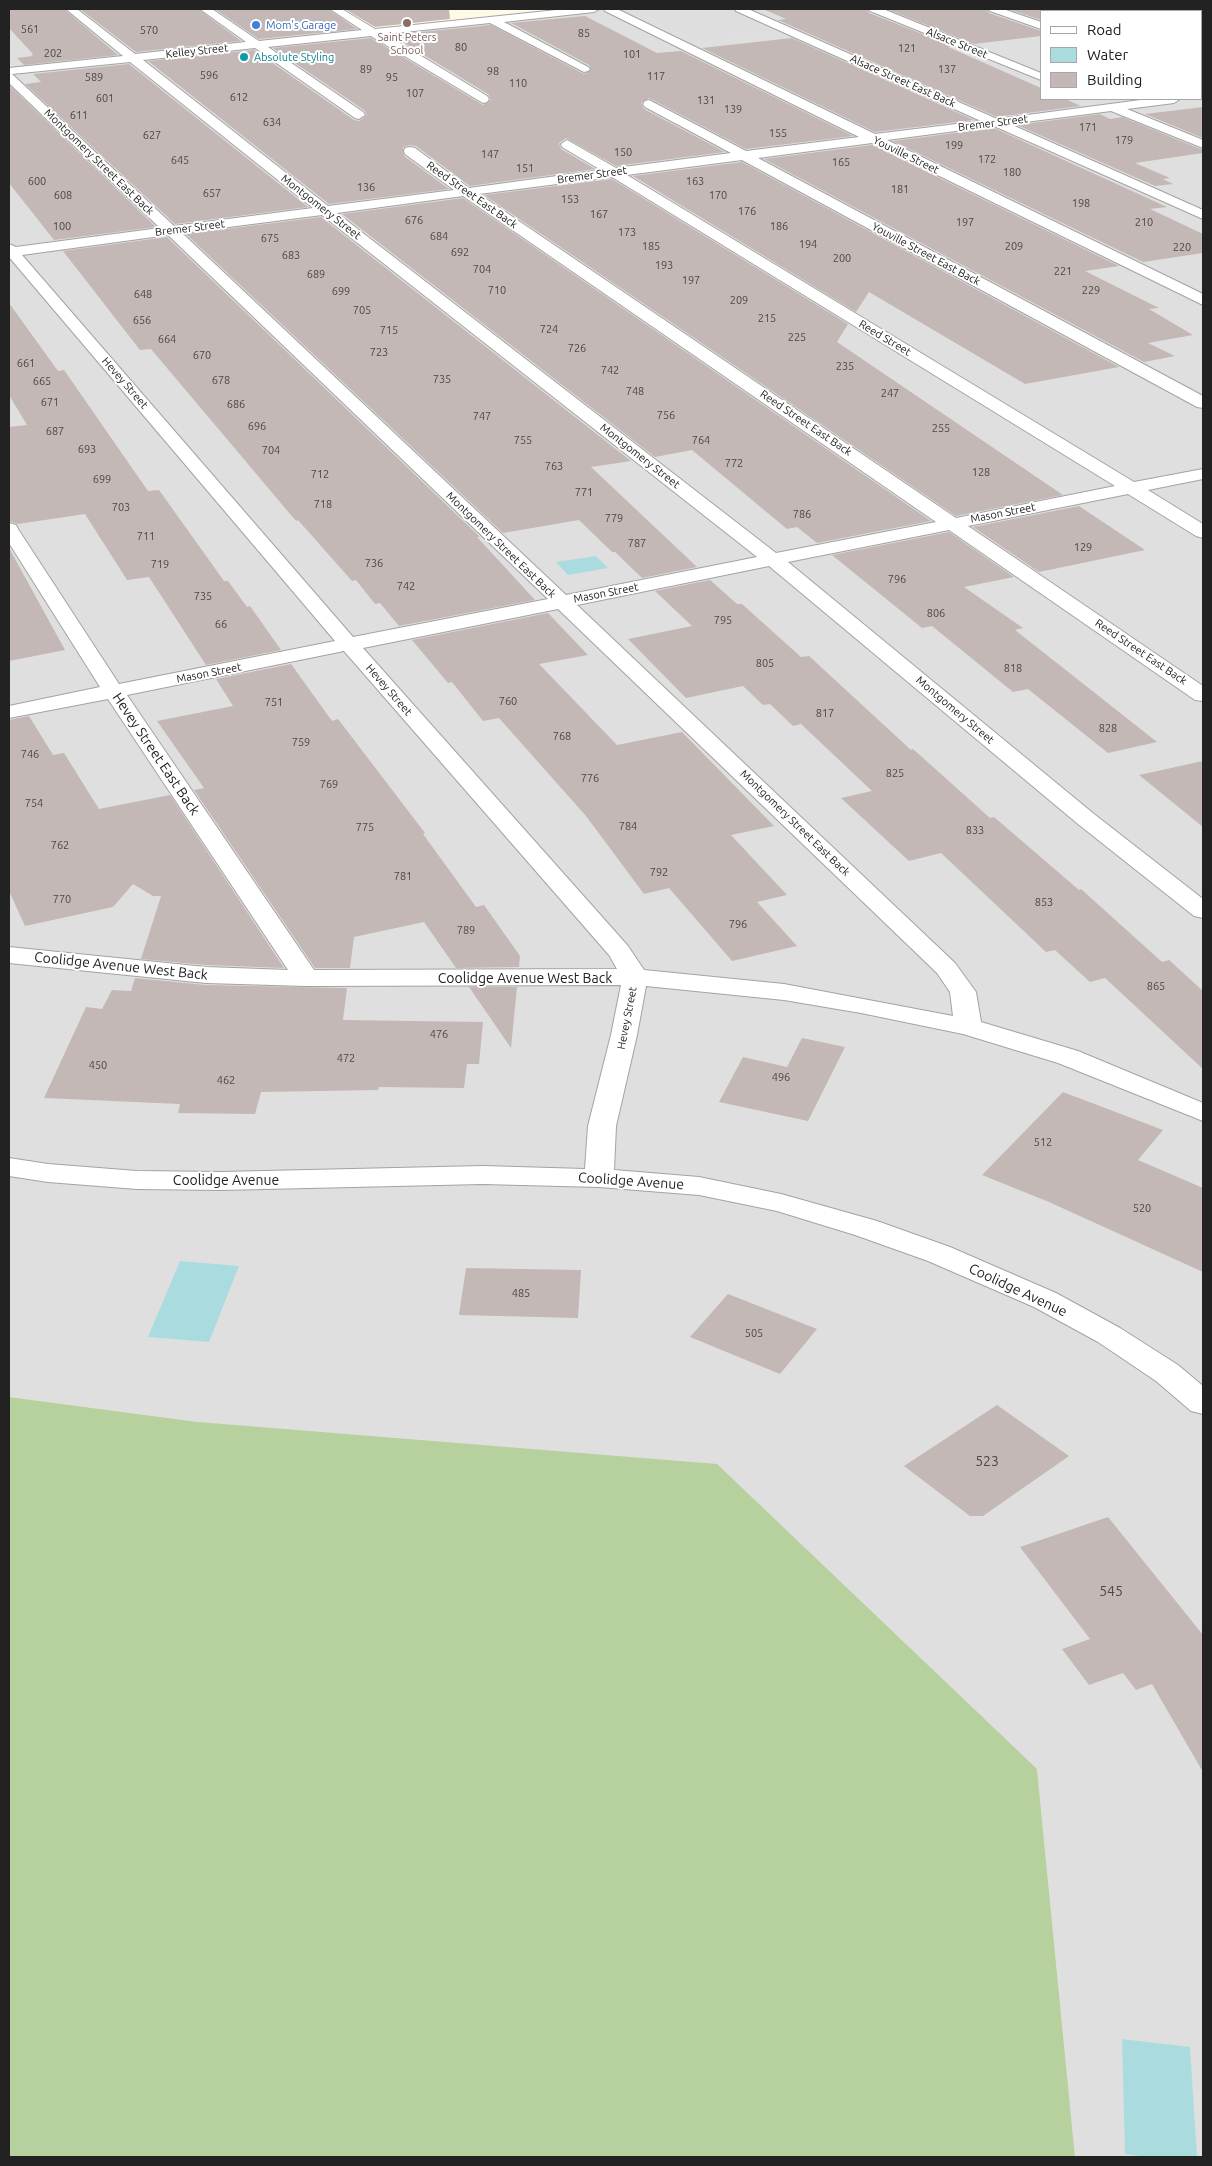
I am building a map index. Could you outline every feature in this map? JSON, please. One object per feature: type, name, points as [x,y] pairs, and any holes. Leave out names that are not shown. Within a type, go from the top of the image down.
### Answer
[{"type":"street","name":"Montgomery Street","points":[[71,9],[324,210],[773,560],[1086,819],[1203,911]]},
{"type":"street","points":[[205,9],[359,115]]},
{"type":"street","points":[[335,9],[483,99]]},
{"type":"street","points":[[523,9],[536,15]]},
{"type":"street","name":"Kelley Street","points":[[9,71],[594,9]]},
{"type":"street","name":"Youville Street","points":[[609,9],[1203,300]]},
{"type":"street","name":"Alsace Street East Back","points":[[740,9],[1203,215]]},
{"type":"street","name":"Alsace Street","points":[[874,9],[1040,78]]},
{"type":"street","points":[[994,9],[1040,26]]},
{"type":"street","points":[[492,20],[584,69]]},
{"type":"street","name":"Montgomery Street East Back","points":[[9,76],[946,968],[963,992],[968,1027]]},
{"type":"street","points":[[1094,100],[1203,144]]},
{"type":"street","name":"Bremer Street","points":[[10,251],[1166,100]]},
{"type":"street","name":"Youville Street East Back","points":[[649,104],[1203,404]]},
{"type":"street","name":"Reed Street","points":[[567,144],[1203,532]]},
{"type":"street","name":"Reed Street East Back","points":[[410,151],[466,192],[1203,695]]},
{"type":"street","name":"Hevey Street","points":[[10,251],[349,645],[619,951],[635,977],[624,1035],[602,1126],[599,1178]]},
{"type":"street","name":"Mason Street","points":[[9,712],[1203,474]]},
{"type":"street","name":"Hevey Street East Back","points":[[9,529],[114,692],[306,978]]},
{"type":"street","name":"Coolidge Avenue West Back","points":[[9,955],[206,976],[306,978],[635,977],[784,992],[861,1005],[968,1027],[1068,1057],[1203,1113]]},
{"type":"street","name":"Coolidge Avenue","points":[[9,1167],[127,1179],[184,1181],[483,1175],[599,1178],[699,1186],[781,1203],[866,1228],[939,1254],[1045,1300],[1109,1334],[1167,1373],[1203,1403]]},
{"type":"shaded area","points":[[9,9],[1203,9],[1203,2157],[1075,2157],[1037,1769],[198,1422],[9,1397]]},
{"type":"shaded area","name":"Saint Peters School","points":[[335,9],[594,9],[373,32]]},
{"type":"shaded area","points":[[655,9],[729,9],[779,32],[697,41],[635,11]]},
{"type":"green space","points":[[9,1397],[198,1422],[717,1464],[1037,1769],[1075,2157],[9,2157]]},
{"type":"water","points":[[596,556],[608,568],[568,575],[556,562]]},
{"type":"water","points":[[180,1261],[239,1266],[209,1342],[148,1337]]},
{"type":"water","points":[[1122,2039],[1190,2047],[1197,2157],[1148,2157],[1125,2154]]},
{"type":"building","points":[[9,9],[64,9],[118,55],[24,65],[17,58],[33,56],[31,54],[33,54],[9,28]]},
{"type":"building","points":[[80,9],[198,9],[241,41],[136,52]]},
{"type":"building","points":[[215,9],[328,9],[357,29],[259,39]]},
{"type":"building","points":[[345,9],[449,9],[450,19],[375,27]]},
{"type":"building","points":[[763,9],[867,9],[869,13],[953,46],[948,47],[1040,88],[1040,100],[1067,100],[1081,106],[997,117],[778,20],[786,19]]},
{"type":"building","points":[[887,9],[987,9],[989,13],[1040,31],[1040,36],[974,44]]},
{"type":"building","points":[[1008,9],[1041,9],[1040,20]]},
{"type":"building","points":[[585,16],[657,53],[681,51],[853,136],[746,149],[649,98],[641,103],[644,109],[725,152],[616,166],[566,138],[559,143],[561,149],[595,169],[470,186],[416,146],[410,145],[403,147],[404,156],[449,189],[329,204],[148,61],[254,50],[354,120],[359,121],[367,115],[364,110],[273,48],[371,38],[483,105],[491,100],[488,94],[391,35],[491,25],[584,74],[591,70],[589,65],[511,23]]},
{"type":"building","points":[[792,38],[974,120],[875,132],[702,48]]},
{"type":"building","points":[[129,64],[308,207],[175,224],[25,84],[41,82],[33,74]]},
{"type":"building","points":[[9,85],[156,227],[54,240],[9,183]]},
{"type":"building","points":[[1203,107],[1203,138],[1145,114]]},
{"type":"building","points":[[1100,114],[1110,119],[1122,117],[1203,150],[1203,153],[1135,163],[1170,178],[1163,179],[1173,184],[1155,186],[1017,125]]},
{"type":"building","points":[[994,128],[1167,207],[1150,209],[1203,234],[1203,253],[1143,262],[893,141]]},
{"type":"building","points":[[872,145],[1119,266],[1085,271],[1159,308],[1149,309],[1193,335],[1148,343],[1175,356],[1144,362],[764,159]]},
{"type":"building","points":[[742,162],[1119,367],[1025,384],[869,292],[856,312],[633,176]]},
{"type":"building","points":[[612,179],[848,324],[837,342],[1063,495],[956,516],[484,195]]},
{"type":"building","points":[[463,198],[931,521],[817,543],[797,527],[787,529],[692,450],[655,457],[342,214]]},
{"type":"building","points":[[321,217],[631,461],[591,467],[697,567],[642,578],[579,520],[503,533],[186,234]]},
{"type":"building","points":[[167,237],[480,537],[477,537],[535,600],[399,626],[380,603],[375,604],[356,580],[352,581],[298,520],[296,521],[151,349],[140,350],[63,251]]},
{"type":"building","points":[[9,303],[58,371],[64,370],[148,491],[159,490],[224,581],[228,581],[247,607],[250,606],[281,650],[206,665],[149,577],[127,580],[85,514],[18,524],[9,521],[9,427],[27,425],[9,395]]},
{"type":"building","points":[[1079,506],[1145,550],[1039,572],[973,527]]},
{"type":"building","points":[[949,532],[1014,577],[964,587],[1023,628],[1015,630],[1157,742],[1108,753],[1028,689],[1013,692],[932,626],[922,628],[832,555]]},
{"type":"building","points":[[9,548],[65,650],[9,661]]},
{"type":"building","points":[[710,580],[737,604],[742,604],[801,657],[809,656],[911,750],[913,749],[990,818],[994,817],[1079,890],[1081,889],[1162,962],[1169,960],[1203,991],[1203,1069],[1105,978],[1090,982],[1055,950],[1046,952],[941,853],[909,861],[841,798],[872,791],[801,724],[793,726],[770,704],[763,705],[743,686],[686,698],[628,639],[692,626],[655,591]]},
{"type":"building","points":[[548,613],[588,655],[539,664],[617,745],[682,732],[774,826],[731,835],[787,895],[757,902],[797,946],[732,961],[669,888],[644,894],[586,816],[499,718],[483,721],[452,682],[448,683],[412,640]]},
{"type":"building","points":[[291,664],[332,721],[338,719],[425,833],[423,834],[476,907],[484,905],[520,956],[519,967],[456,968],[424,922],[354,937],[350,968],[315,968],[194,790],[204,788],[157,721],[233,706],[216,679]]},
{"type":"building","points":[[29,716],[53,755],[64,753],[99,809],[170,795],[284,968],[206,965],[141,959],[161,896],[153,896],[133,884],[113,907],[25,926],[9,891],[9,720]]},
{"type":"building","points":[[1203,761],[1203,827],[1139,775]]},
{"type":"building","points":[[135,978],[206,985],[347,988],[343,1020],[483,1022],[479,1064],[467,1064],[464,1088],[379,1087],[378,1090],[261,1092],[255,1114],[178,1113],[180,1104],[44,1098],[86,1007],[102,1009],[112,990],[131,991]]},
{"type":"building","points":[[469,987],[517,987],[511,1048]]},
{"type":"building","points":[[802,1038],[845,1047],[808,1121],[719,1102],[743,1057],[787,1067]]},
{"type":"building","points":[[1063,1092],[1163,1130],[1138,1160],[1203,1188],[1203,1272],[1049,1202],[982,1175]]},
{"type":"building","points":[[466,1268],[581,1270],[578,1318],[459,1315]]},
{"type":"building","points":[[728,1294],[817,1329],[780,1374],[690,1337]]},
{"type":"building","points":[[997,1405],[1069,1456],[983,1516],[970,1516],[904,1466]]},
{"type":"building","points":[[1108,1517],[1203,1635],[1203,1772],[1152,1684],[1136,1690],[1123,1673],[1089,1685],[1062,1649],[1090,1639],[1020,1547]]},
{"type":"place","name":"Saint Peters School","points":[[407,23]]},
{"type":"place","name":"Mom's Garage","points":[[256,25]]},
{"type":"place","name":"Absolute Styling","points":[[244,57]]}]
